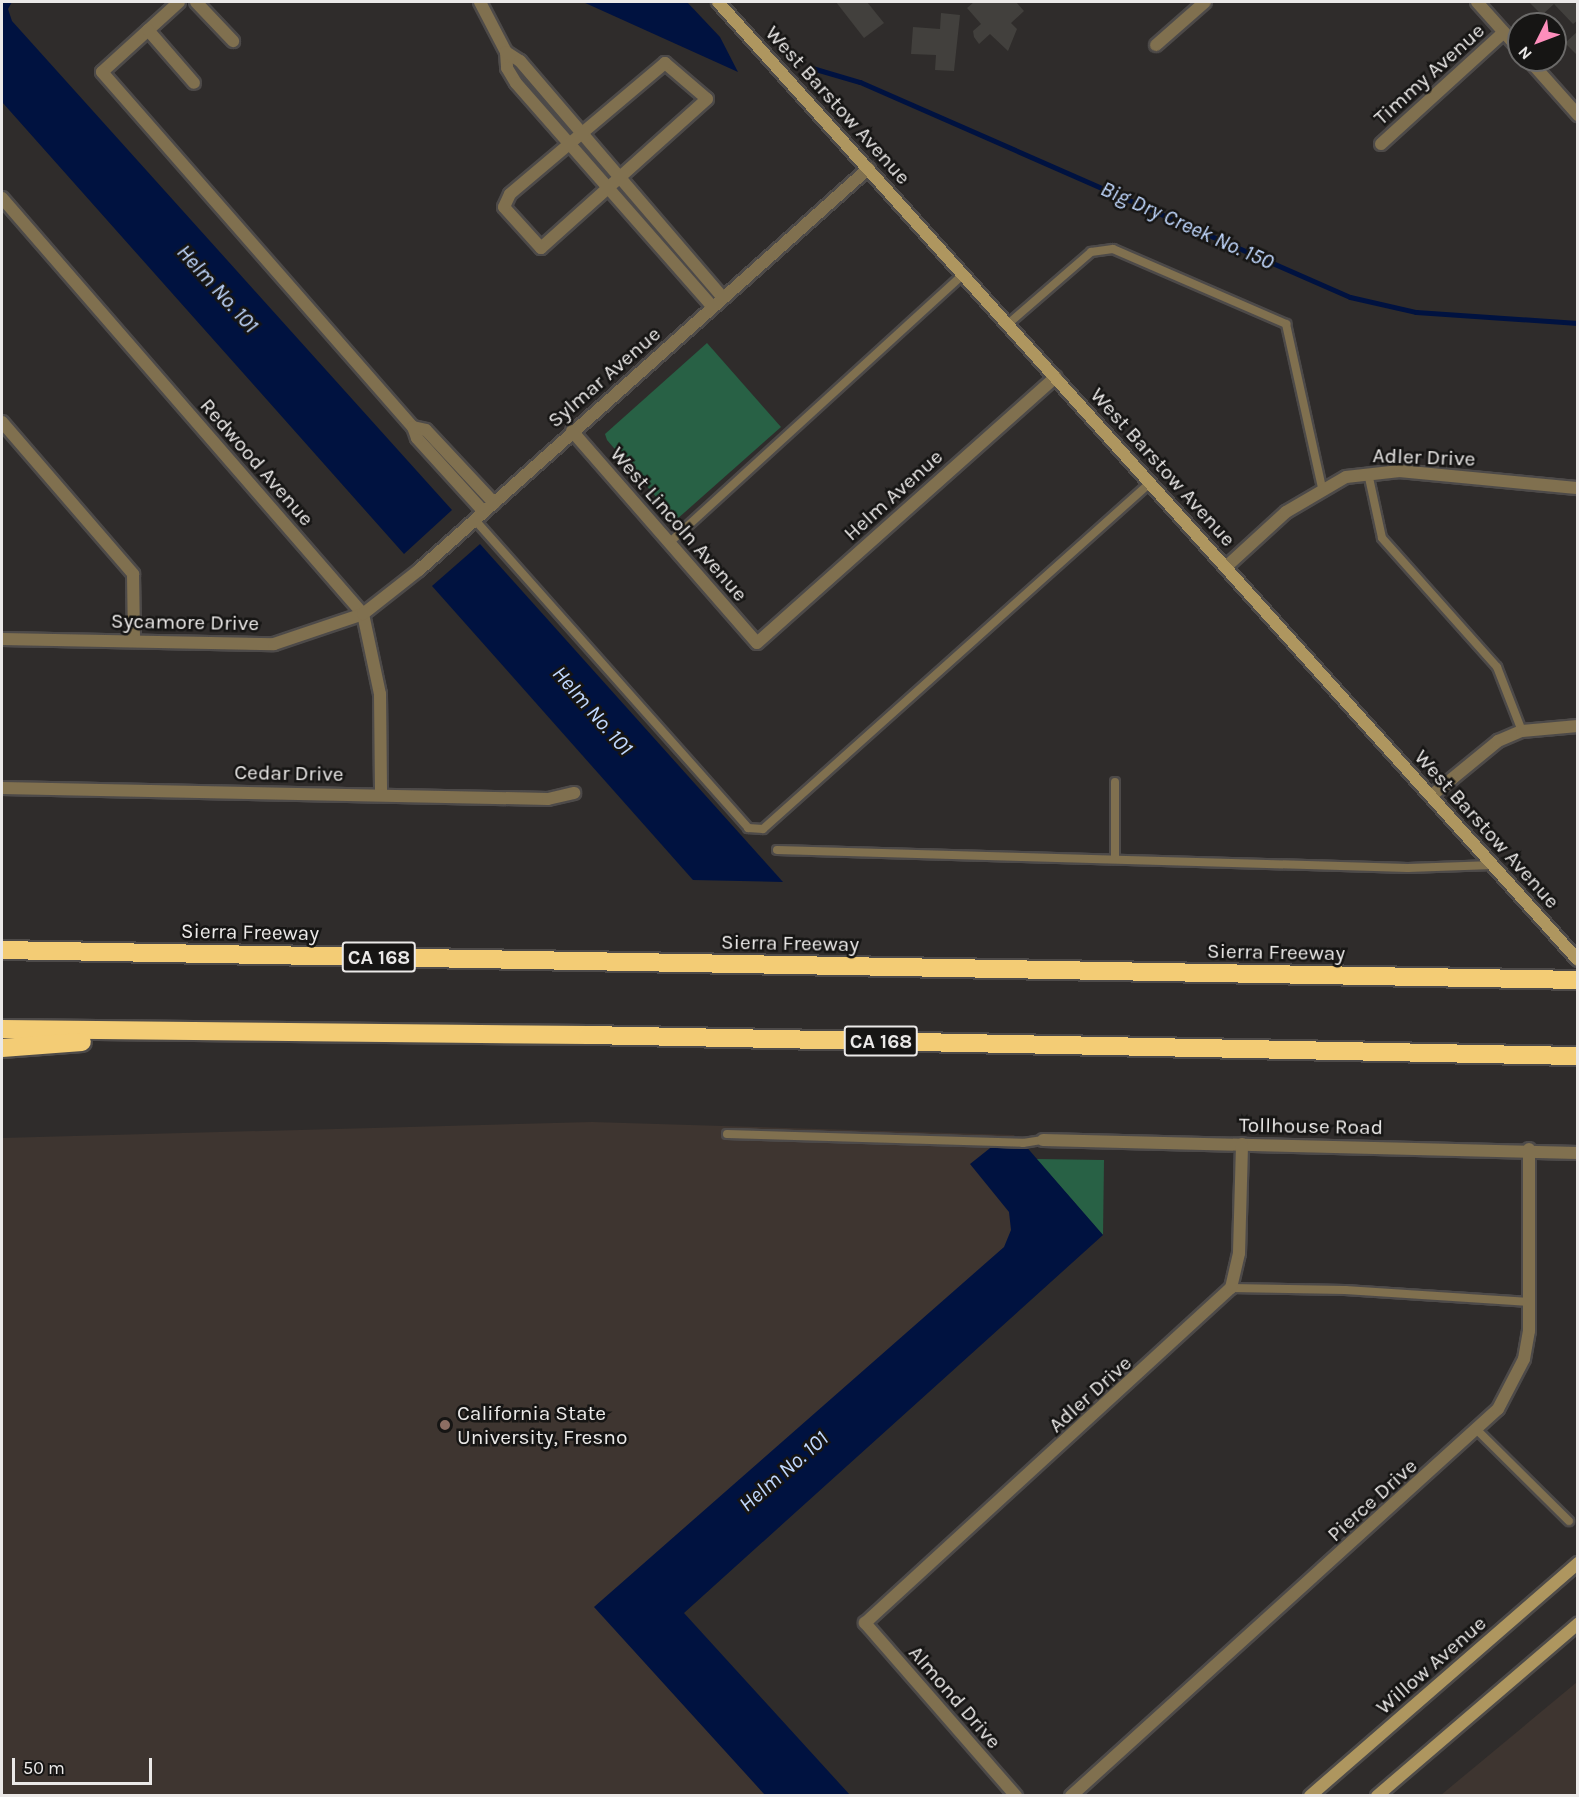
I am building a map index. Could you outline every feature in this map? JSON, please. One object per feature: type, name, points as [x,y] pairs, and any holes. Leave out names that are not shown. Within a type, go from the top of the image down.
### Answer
[{"type":"highway","name":"Sierra Freeway","points":[[2,950],[1578,980]]},
{"type":"highway","name":"CA 168","points":[[2,1029],[185,1034],[588,1035],[1578,1056]]},
{"type":"highway","points":[[2,1048],[185,1034]]},
{"type":"main road","name":"West Barstow Avenue","points":[[718,2],[1227,566],[1578,960]]},
{"type":"main road","name":"Willow Avenue","points":[[1310,1796],[1578,1563]]},
{"type":"main road","points":[[1377,1796],[1578,1624]]},
{"type":"street","points":[[179,2],[102,72],[413,427],[417,438],[479,516]]},
{"type":"street","points":[[196,2],[233,41]]},
{"type":"street","points":[[480,2],[506,52],[507,68],[516,83],[713,307]]},
{"type":"street","points":[[1156,45],[1205,2]]},
{"type":"street","points":[[1477,2],[1507,35]]},
{"type":"street","points":[[148,30],[194,83]]},
{"type":"street","name":"Timmy Avenue","points":[[1381,144],[1504,32]]},
{"type":"street","points":[[506,52],[520,61],[618,179],[723,298]]},
{"type":"street","points":[[665,63],[707,99],[542,248],[504,207],[510,194],[569,144],[665,63]]},
{"type":"street","points":[[1540,72],[1578,115]]},
{"type":"street","name":"Sylmar Avenue","points":[[363,614],[396,591],[572,431],[869,168]]},
{"type":"street","name":"Redwood Avenue","points":[[2,198],[363,614],[380,694],[381,794]]},
{"type":"street","name":"Helm Avenue","points":[[757,644],[1056,377]]},
{"type":"street","points":[[2,422],[133,574],[134,640]]},
{"type":"street","points":[[413,427],[426,430],[494,503]]},
{"type":"street","name":"West Lincoln Avenue","points":[[572,431],[757,644]]},
{"type":"street","name":"Adler Drive","points":[[1227,566],[1286,512],[1322,488],[1368,473],[1400,471],[1578,488]]},
{"type":"street","name":"Sycamore Drive","points":[[2,639],[274,644],[363,614]]},
{"type":"street","points":[[1431,796],[1498,741],[1522,731],[1578,726]]},
{"type":"street","name":"Cedar Drive","points":[[2,788],[381,794],[548,800],[574,793]]},
{"type":"street","name":"Tollhouse Road","points":[[1043,1140],[1529,1149],[1578,1153]]},
{"type":"street","points":[[1231,1288],[1239,1253],[1242,1144]]},
{"type":"street","name":"Pierce Drive","points":[[1071,1796],[1478,1431],[1513,1385],[1524,1359],[1530,1302],[1529,1149]]},
{"type":"street","name":"Adler Drive","points":[[865,1623],[1231,1288]]},
{"type":"street","name":"Almond Drive","points":[[865,1623],[1016,1796]]},
{"type":"lane","points":[[1008,324],[1091,252],[1113,249],[1286,324],[1322,488]]},
{"type":"lane","points":[[670,542],[964,274]]},
{"type":"lane","points":[[1368,473],[1382,538],[1497,667],[1522,731]]},
{"type":"lane","points":[[479,516],[748,828],[764,829],[1151,482]]},
{"type":"lane","points":[[1115,782],[1115,859]]},
{"type":"lane","points":[[777,850],[1408,868],[1492,865]]},
{"type":"lane","points":[[727,1134],[1023,1143],[1043,1140]]},
{"type":"lane","points":[[1231,1288],[1345,1290],[1530,1302]]},
{"type":"lane","points":[[1478,1431],[1569,1521]]},
{"type":"shaded area","name":"California State University, Fresno","points":[[592,1122],[1014,1135],[1097,1234],[679,1616],[844,1795],[2,1795],[2,1138]]},
{"type":"shaded area","points":[[1577,1682],[1577,1795],[1441,1795]]},
{"type":"green space","points":[[707,343],[781,427],[676,520],[607,440],[605,434]]},
{"type":"green space","points":[[1036,1159],[1104,1160],[1103,1235]]},
{"type":"water","name":"Helm No. 101","points":[[2,2],[12,2],[8,9],[12,21],[452,510],[404,554],[2,102]]},
{"type":"water","points":[[583,2],[687,2],[720,37],[738,72]]},
{"type":"water","name":"Helm No. 101","points":[[480,544],[783,882],[693,880],[432,586]]},
{"type":"water","name":"Helm No. 101","points":[[1017,1136],[1103,1235],[684,1613],[850,1795],[765,1795],[594,1607],[1004,1247],[1011,1230],[1009,1212],[970,1164],[1004,1137]]},
{"type":"building","points":[[836,2],[867,2],[884,23],[864,38]]},
{"type":"building","points":[[974,2],[1016,2],[1024,11],[1011,23],[1017,29],[1008,51],[990,34],[979,44],[974,37],[973,31],[981,24],[967,8]]},
{"type":"building","points":[[1529,2],[1578,2],[1578,20],[1573,24],[1567,18],[1567,12],[1562,12],[1554,4],[1545,12],[1539,12]]},
{"type":"building","points":[[941,13],[960,15],[954,71],[935,70],[936,55],[911,54],[913,27],[940,29]]},
{"type":"building","points":[[1578,31],[1578,56],[1567,45],[1567,41]]},
{"type":"waterway","name":"Big Dry Creek No. 150","points":[[812,68],[860,82],[1350,297],[1416,312],[1578,323]]},
{"type":"place","name":"California State University, Fresno","points":[[445,1425]]}]
